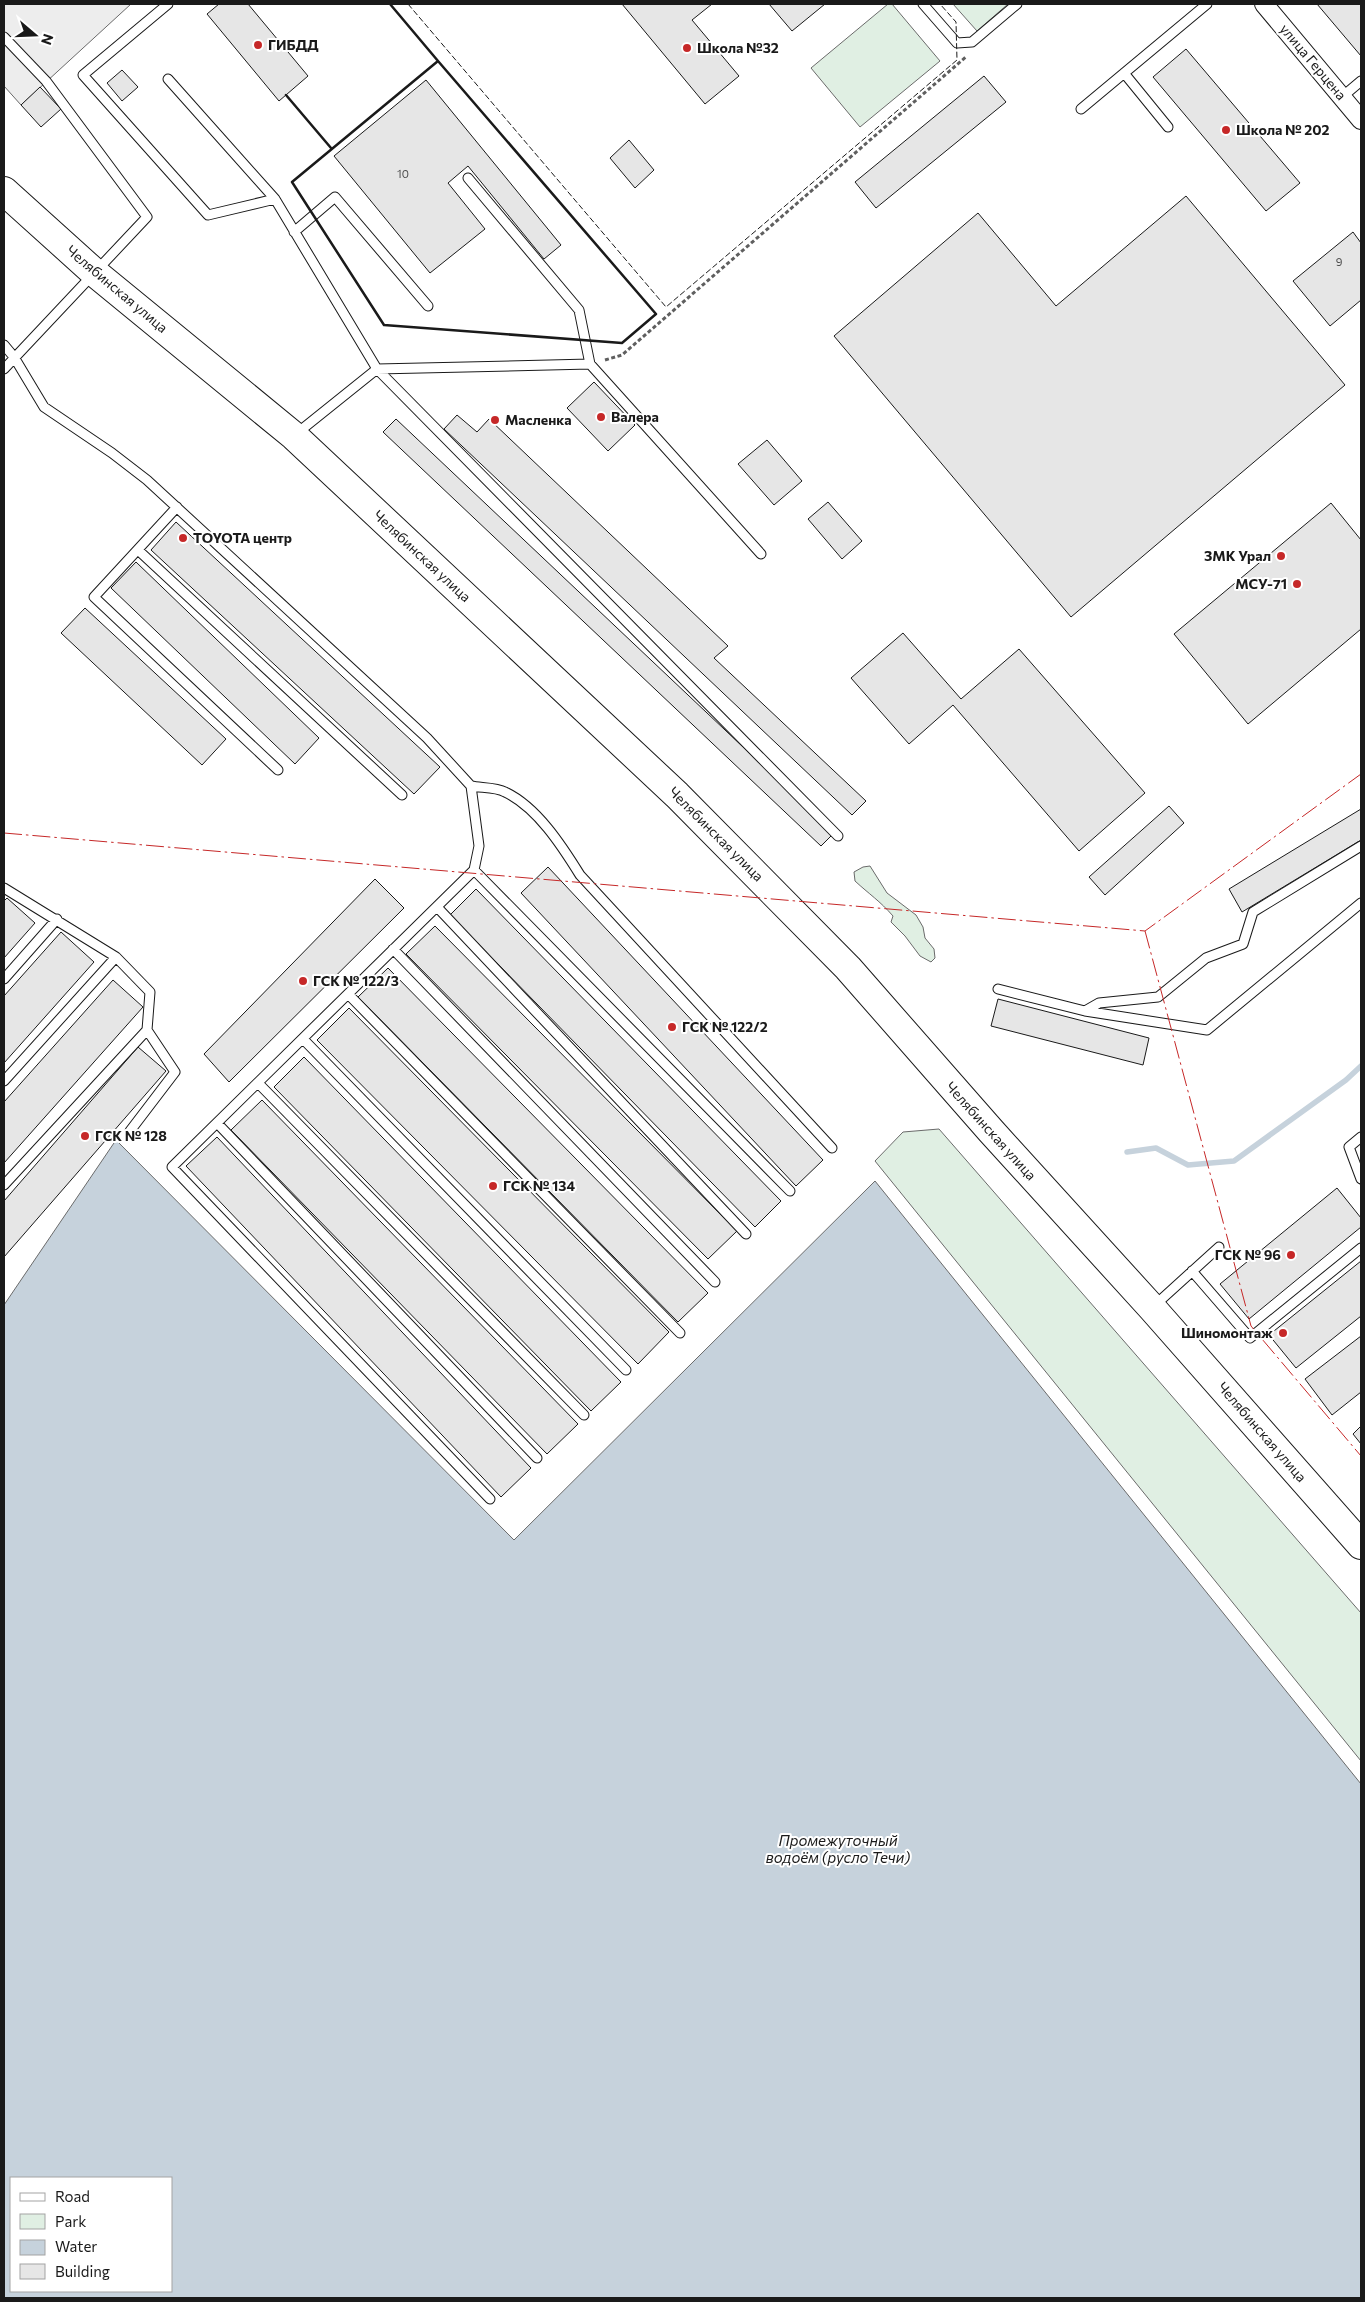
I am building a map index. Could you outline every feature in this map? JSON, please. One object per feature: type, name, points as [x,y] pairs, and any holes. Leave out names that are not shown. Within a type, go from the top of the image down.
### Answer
[{"type":"main road","name":"Челябинская улица","points":[[4,191],[95,272],[294,436],[677,795],[834,954],[1361,1544]]},
{"type":"street","name":"улица Герцена","points":[[1264,4],[1361,120]]},
{"type":"lane","points":[[923,4],[957,43],[972,42],[1017,4]]},
{"type":"lane","points":[[1081,109],[1207,4]]},
{"type":"lane","points":[[163,5],[83,75],[208,215],[274,199]]},
{"type":"lane","points":[[4,37],[46,81],[147,217],[4,369]]},
{"type":"lane","points":[[1124,73],[1168,127]]},
{"type":"lane","points":[[168,79],[274,199],[377,369],[838,836]]},
{"type":"lane","points":[[1342,97],[1361,82]]},
{"type":"lane","points":[[468,178],[579,310],[590,364],[761,554]]},
{"type":"lane","points":[[294,232],[334,197],[428,306]]},
{"type":"lane","points":[[4,345],[14,357],[44,407],[112,453],[147,480],[427,738],[471,786],[479,846],[474,870],[172,1167],[490,1499]]},
{"type":"lane","points":[[294,436],[377,369],[590,364]]},
{"type":"lane","points":[[177,507],[94,597],[278,770]]},
{"type":"lane","points":[[138,550],[402,795]]},
{"type":"lane","points":[[471,786],[505,791],[532,811],[558,838],[580,875],[832,1148]]},
{"type":"lane","points":[[1085,1011],[1099,1003],[1158,998],[1206,958],[1243,944],[1252,912],[1361,846]]},
{"type":"lane","points":[[474,870],[790,1191]]},
{"type":"lane","points":[[4,889],[116,956],[150,992],[147,1030],[4,1185]]},
{"type":"lane","points":[[998,989],[1085,1011],[1207,1030],[1361,903]]},
{"type":"lane","points":[[437,907],[746,1234]]},
{"type":"lane","points":[[4,978],[57,919]]},
{"type":"lane","points":[[394,950],[715,1282]]},
{"type":"lane","points":[[4,1081],[116,956]]},
{"type":"lane","points":[[348,994],[680,1333]]},
{"type":"lane","points":[[130,1131],[175,1072],[147,1030]]},
{"type":"lane","points":[[303,1039],[626,1370]]},
{"type":"lane","points":[[258,1083],[584,1416]]},
{"type":"lane","points":[[217,1123],[537,1458]]},
{"type":"lane","points":[[1361,1137],[1349,1147],[1361,1179]]},
{"type":"lane","points":[[1152,1308],[1219,1247]]},
{"type":"lane","points":[[1192,1271],[1250,1338],[1361,1248]]},
{"type":"path","points":[[590,364],[622,355],[968,56]]},
{"type":"green space","points":[[888,4],[892,4],[940,61],[860,127],[811,68]]},
{"type":"green space","points":[[953,4],[1008,4],[977,31]]},
{"type":"green space","points":[[870,866],[887,893],[916,915],[923,927],[925,938],[934,949],[935,958],[931,962],[920,956],[905,936],[891,922],[893,916],[855,881],[854,872],[863,867]]},
{"type":"green space","points":[[939,1129],[1361,1613],[1361,1761],[875,1161],[903,1132]]},
{"type":"shaded area","points":[[4,4],[131,4],[21,105],[4,86]]},
{"type":"water","name":"Промежуточный водоём (русло Течи)","points":[[116,1140],[514,1540],[875,1181],[1361,1784],[1361,2298],[4,2298],[4,1305]]},
{"type":"building","name":"ГИБДД","points":[[219,4],[248,4],[308,76],[279,101],[207,14]]},
{"type":"building","name":"Школа №32","points":[[622,4],[712,4],[692,20],[739,76],[705,104]]},
{"type":"building","name":"Школа №32","points":[[769,4],[825,4],[792,31]]},
{"type":"building","points":[[1317,4],[1361,4],[1361,56]]},
{"type":"building","name":"Школа № 202","points":[[1186,49],[1300,183],[1266,211],[1153,77]]},
{"type":"building","points":[[122,70],[138,87],[122,101],[107,83]]},
{"type":"building","points":[[984,76],[1006,102],[876,208],[855,182]]},
{"type":"building","points":[[426,80],[561,245],[544,259],[468,166],[448,183],[485,229],[430,273],[334,156]]},
{"type":"building","points":[[40,87],[61,109],[41,127],[21,105]]},
{"type":"building","points":[[629,140],[654,170],[635,188],[610,158]]},
{"type":"building","points":[[1186,196],[1345,385],[1071,617],[834,336],[978,213],[1056,306]]},
{"type":"building","points":[[1353,232],[1361,243],[1361,300],[1330,326],[1293,281]]},
{"type":"building","name":"Валера","points":[[594,382],[635,425],[608,451],[567,408]]},
{"type":"building","points":[[457,415],[477,432],[489,419],[728,646],[714,658],[866,801],[852,815],[444,429]]},
{"type":"building","points":[[396,419],[834,833],[821,846],[383,432]]},
{"type":"building","points":[[767,440],[802,481],[774,505],[738,464]]},
{"type":"building","points":[[828,502],[862,541],[842,559],[808,519]]},
{"type":"building","name":"МСУ-71","points":[[1331,503],[1361,540],[1361,629],[1248,724],[1174,634]]},
{"type":"building","points":[[176,522],[440,767],[414,794],[151,550]]},
{"type":"building","points":[[136,562],[319,738],[295,764],[111,588]]},
{"type":"building","points":[[85,608],[226,739],[202,765],[61,633]]},
{"type":"building","points":[[903,633],[961,699],[1019,649],[1145,793],[1079,851],[953,705],[909,744],[851,678]]},
{"type":"building","points":[[1169,806],[1184,823],[1105,895],[1089,877]]},
{"type":"building","points":[[1361,809],[1361,840],[1242,912],[1229,889]]},
{"type":"building","name":"ГСК № 122/2","points":[[548,867],[823,1160],[796,1186],[521,893]]},
{"type":"building","name":"ГСК № 122/3","points":[[375,879],[404,908],[229,1082],[204,1054]]},
{"type":"building","points":[[476,889],[781,1201],[755,1227],[450,915]]},
{"type":"building","points":[[7,898],[35,923],[4,958],[4,901]]},
{"type":"building","name":"ГСК № 134","points":[[435,926],[737,1231],[708,1259],[406,954]]},
{"type":"building","points":[[61,932],[94,962],[4,1063],[4,996]]},
{"type":"building","name":"ГСК № 134","points":[[388,968],[708,1293],[678,1322],[358,997]]},
{"type":"building","points":[[113,980],[143,1007],[4,1163],[4,1102]]},
{"type":"building","points":[[998,999],[1149,1038],[1143,1065],[991,1026]]},
{"type":"building","name":"ГСК № 134","points":[[349,1008],[669,1332],[638,1364],[317,1040]]},
{"type":"building","name":"ГСК № 128","points":[[138,1047],[166,1071],[4,1257],[4,1201]]},
{"type":"building","points":[[304,1057],[621,1382],[591,1411],[274,1087]]},
{"type":"building","points":[[262,1100],[578,1424],[547,1454],[231,1130]]},
{"type":"building","points":[[217,1137],[531,1468],[501,1497],[186,1166]]},
{"type":"building","name":"ГСК № 96","points":[[1337,1188],[1361,1218],[1361,1227],[1249,1319],[1220,1284]]},
{"type":"building","points":[[1361,1261],[1361,1316],[1296,1368],[1269,1335]]},
{"type":"building","points":[[1361,1336],[1361,1392],[1332,1415],[1305,1379]]},
{"type":"building","points":[[1361,1426],[1361,1444],[1353,1434]]},
{"type":"waterway","points":[[1127,1152],[1156,1148],[1188,1165],[1234,1161],[1346,1080],[1361,1066]]},
{"type":"fence","points":[[408,4],[666,307],[957,60],[956,22],[940,4]]},
{"type":"wall","points":[[390,4],[438,61]]},
{"type":"wall","points":[[438,61],[656,314],[622,343],[384,325],[292,182],[438,61]]},
{"type":"wall","points":[[286,95],[331,148]]},
{"type":"power","points":[[4,833],[1145,931],[1361,774]]},
{"type":"power","points":[[1145,931],[1251,1326],[1361,1456]]},
{"type":"place","name":"ГИБДД","points":[[258,45]]},
{"type":"place","name":"Школа №32","points":[[687,48]]},
{"type":"place","name":"Школа № 202","points":[[1226,130]]},
{"type":"place","name":"Валера","points":[[601,417]]},
{"type":"place","name":"Масленка","points":[[495,420]]},
{"type":"place","name":"TOYOTA центр","points":[[183,538]]},
{"type":"place","name":"ЗМК Урал","points":[[1281,556]]},
{"type":"place","name":"МСУ-71","points":[[1297,584]]},
{"type":"place","name":"ГСК № 122/3","points":[[303,981]]},
{"type":"place","name":"ГСК № 122/2","points":[[672,1027]]},
{"type":"place","name":"ГСК № 128","points":[[85,1136]]},
{"type":"place","name":"ГСК № 134","points":[[493,1186]]},
{"type":"place","name":"ГСК № 96","points":[[1291,1255]]},
{"type":"place","name":"Шиномонтаж","points":[[1283,1333]]}]
